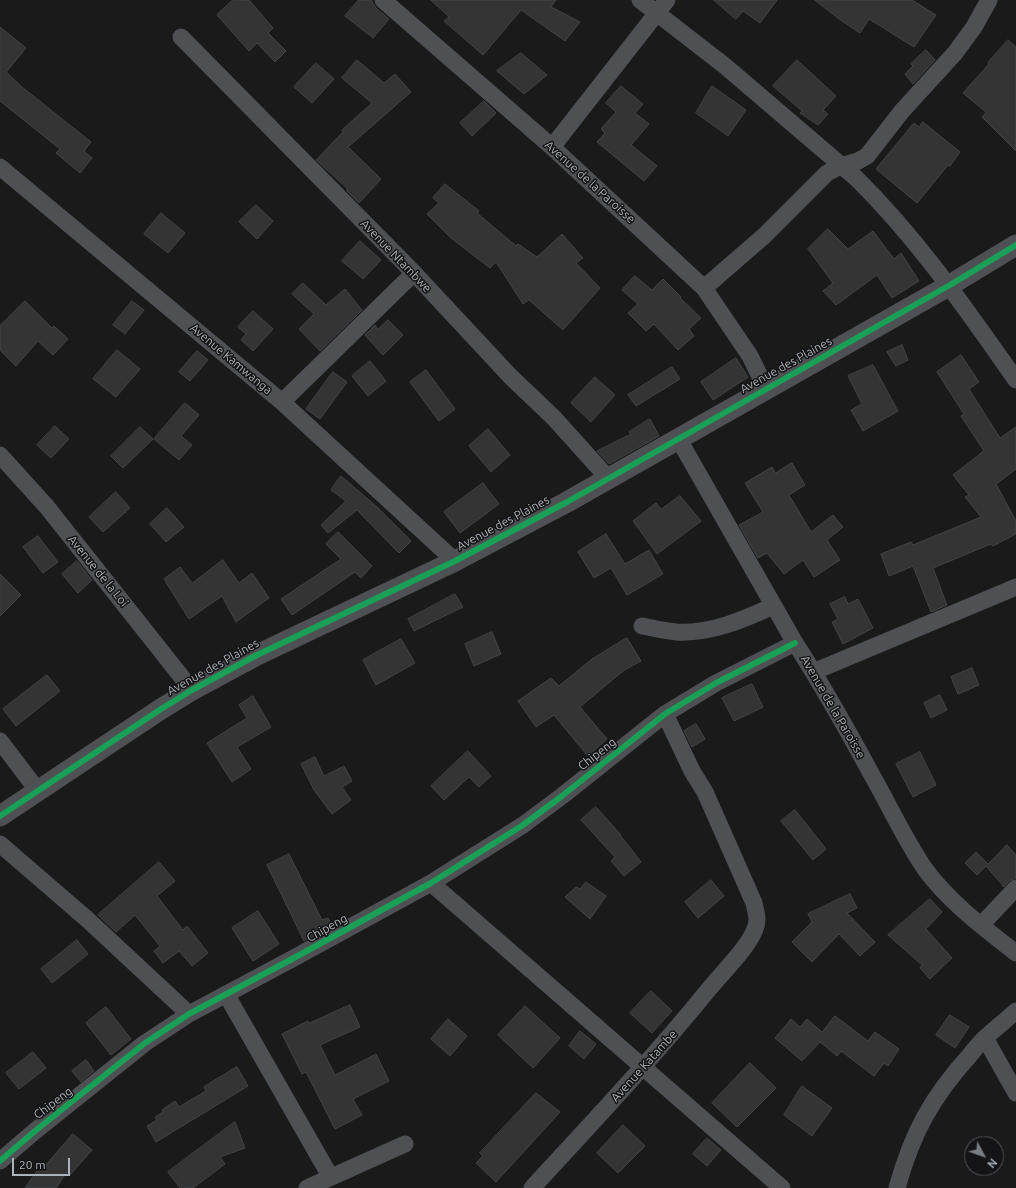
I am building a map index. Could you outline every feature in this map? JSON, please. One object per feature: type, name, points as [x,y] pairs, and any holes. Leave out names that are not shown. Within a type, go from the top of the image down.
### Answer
[{"type":"street","name":"Avenue de la Paroisse","points":[[383,0],[552,147],[704,288],[750,356],[766,389]]},
{"type":"street","points":[[640,0],[662,6],[725,66],[873,194],[918,244],[950,285],[1016,380]]},
{"type":"street","points":[[704,288],[764,236],[821,178],[841,166],[858,161],[867,156],[902,111],[955,53],[974,27],[982,3]]},
{"type":"street","points":[[552,147],[662,6]]},
{"type":"street","name":"Avenue Ntambwe","points":[[181,37],[414,273],[510,376],[554,418],[608,478]]},
{"type":"street","name":"Avenue Kamwanga","points":[[0,167],[282,402],[455,561]]},
{"type":"street","name":"Avenue des Plaines","points":[[0,816],[162,708],[192,690],[297,636],[455,561],[608,478],[950,285],[1016,245]]},
{"type":"street","points":[[282,402],[414,273]]},
{"type":"street","name":"Avenue de la Paroisse","points":[[678,438],[773,606],[814,672],[926,870],[953,901],[1016,953]]},
{"type":"street","name":"Avenue de la Loi","points":[[0,455],[47,507],[192,690]]},
{"type":"street","points":[[814,672],[1016,587]]},
{"type":"street","points":[[642,626],[676,632],[709,629],[740,622],[773,606]]},
{"type":"street","name":"Chipeng","points":[[0,1161],[145,1043],[189,1014],[431,883],[523,825],[665,714],[716,683],[795,643]]},
{"type":"street","name":"Avenue Katambe","points":[[532,1188],[644,1066],[750,939],[758,924],[754,903],[705,792],[692,771],[665,714]]},
{"type":"street","points":[[0,741],[38,790]]},
{"type":"street","points":[[0,844],[88,920],[189,1014]]},
{"type":"street","points":[[431,883],[644,1066],[743,1156],[782,1188]]},
{"type":"street","points":[[981,925],[1016,888]]},
{"type":"street","points":[[226,994],[330,1176]]},
{"type":"street","points":[[897,1188],[905,1159],[923,1118],[935,1098],[956,1070],[985,1038],[1016,1011]]},
{"type":"street","points":[[985,1038],[1016,1093]]},
{"type":"street","points":[[307,1188],[330,1176],[405,1144]]},
{"type":"building","points":[[233,0],[249,0],[273,28],[268,33],[286,51],[275,62],[257,43],[249,51],[217,15]]},
{"type":"building","points":[[359,0],[371,0],[376,8],[389,19],[373,38],[345,16]]},
{"type":"building","points":[[431,0],[556,0],[551,7],[580,22],[565,41],[521,10],[483,55],[444,21],[449,17]]},
{"type":"building","points":[[714,0],[777,0],[760,23],[743,11],[736,19]]},
{"type":"building","points":[[815,0],[912,0],[936,15],[914,47],[869,19],[860,33]]},
{"type":"building","points":[[0,27],[26,48],[6,72],[22,87],[91,142],[84,151],[92,158],[80,173],[56,153],[60,149],[0,101]]},
{"type":"building","points":[[1008,40],[1016,47],[1016,151],[982,117],[986,112],[963,93]]},
{"type":"building","points":[[926,50],[935,60],[913,84],[905,74],[913,66],[911,64]]},
{"type":"building","points":[[521,53],[547,75],[524,94],[497,71]]},
{"type":"building","points":[[357,60],[384,83],[395,74],[411,92],[348,147],[381,179],[359,203],[346,190],[348,189],[316,160],[343,132],[342,130],[372,103],[342,78]]},
{"type":"building","points":[[797,60],[836,96],[823,110],[828,114],[818,125],[800,113],[802,111],[773,86]]},
{"type":"building","points":[[316,63],[334,79],[312,103],[294,87]]},
{"type":"building","points":[[621,86],[643,104],[635,113],[649,124],[631,145],[657,166],[644,181],[597,142],[605,133],[601,129],[616,112],[606,103]]},
{"type":"building","points":[[712,86],[746,110],[728,136],[696,113]]},
{"type":"building","points":[[484,101],[496,113],[472,136],[460,123]]},
{"type":"building","points":[[923,122],[960,152],[950,166],[948,165],[917,203],[876,169],[914,123],[919,127]]},
{"type":"building","points":[[445,184],[479,211],[477,213],[516,246],[518,244],[537,257],[562,234],[583,258],[576,263],[600,288],[563,330],[529,300],[523,304],[496,262],[490,268],[451,238],[427,214],[439,203],[433,198]]},
{"type":"building","points":[[256,205],[273,221],[257,239],[239,222]]},
{"type":"building","points":[[161,213],[185,233],[168,253],[144,234]]},
{"type":"building","points":[[828,229],[848,249],[873,231],[894,259],[901,253],[919,281],[892,298],[877,275],[836,305],[823,291],[833,283],[808,249]]},
{"type":"building","points":[[360,241],[381,260],[363,279],[342,261]]},
{"type":"building","points":[[635,276],[652,290],[663,279],[701,318],[689,329],[694,336],[678,350],[654,324],[646,331],[628,313],[638,304],[622,290]]},
{"type":"building","points":[[303,283],[326,305],[345,289],[362,310],[320,351],[299,329],[314,314],[292,294]]},
{"type":"building","points":[[25,301],[52,328],[54,326],[68,339],[53,355],[38,341],[16,366],[0,350],[0,326]]},
{"type":"building","points":[[132,301],[144,310],[125,334],[113,325]]},
{"type":"building","points":[[253,311],[273,329],[253,351],[241,340],[246,334],[238,327]]},
{"type":"building","points":[[388,320],[403,335],[383,355],[365,335],[375,325],[378,329]]},
{"type":"building","points":[[902,345],[908,360],[896,366],[887,352]]},
{"type":"building","points":[[117,350],[140,369],[116,397],[93,379]]},
{"type":"building","points":[[197,351],[208,360],[190,381],[179,372]]},
{"type":"building","points":[[961,355],[979,382],[969,389],[1000,438],[1016,427],[1016,469],[996,484],[1016,521],[1016,534],[993,546],[991,544],[933,568],[947,605],[931,612],[913,566],[889,576],[881,554],[911,542],[913,545],[981,517],[965,497],[969,495],[953,475],[984,451],[961,416],[964,414],[937,372]]},
{"type":"building","points":[[736,358],[748,377],[713,400],[701,382]]},
{"type":"building","points":[[370,361],[386,381],[368,396],[352,376]]},
{"type":"building","points":[[873,365],[898,411],[863,431],[851,410],[862,404],[848,376]]},
{"type":"building","points":[[672,367],[680,379],[636,406],[628,395]]},
{"type":"building","points":[[426,370],[455,409],[439,421],[410,382]]},
{"type":"building","points":[[333,372],[347,382],[320,419],[306,409]]},
{"type":"building","points":[[595,377],[615,395],[591,422],[571,403]]},
{"type":"building","points":[[185,403],[199,415],[181,436],[192,445],[179,460],[154,439]]},
{"type":"building","points":[[650,419],[659,436],[609,464],[597,451],[631,434],[629,432]]},
{"type":"building","points":[[55,426],[69,439],[51,458],[37,445]]},
{"type":"building","points":[[140,427],[153,439],[123,468],[111,456]]},
{"type":"building","points":[[488,429],[510,455],[491,472],[469,446]]},
{"type":"building","points":[[792,463],[805,485],[789,495],[811,532],[833,515],[843,527],[827,540],[840,560],[814,577],[803,560],[784,574],[767,553],[758,558],[739,525],[763,512],[745,483],[772,467],[775,473]]},
{"type":"building","points":[[341,476],[377,507],[411,541],[399,553],[357,510],[328,533],[321,525],[346,501],[331,490]]},
{"type":"building","points":[[483,483],[499,504],[460,533],[444,512]]},
{"type":"building","points":[[116,492],[130,508],[103,532],[89,517]]},
{"type":"building","points":[[680,496],[701,521],[657,554],[633,521],[656,503],[661,509]]},
{"type":"building","points":[[167,508],[184,527],[166,542],[150,524]]},
{"type":"building","points":[[338,532],[372,566],[361,578],[355,572],[292,615],[281,599],[341,559],[326,544]]},
{"type":"building","points":[[606,534],[625,564],[649,550],[663,574],[627,595],[611,568],[594,578],[578,552]]},
{"type":"building","points":[[38,536],[58,562],[43,573],[23,547]]},
{"type":"building","points":[[223,560],[239,583],[252,573],[269,598],[236,622],[222,596],[189,619],[164,579],[180,567],[192,583]]},
{"type":"building","points":[[77,561],[92,580],[78,593],[62,574]]},
{"type":"building","points":[[0,574],[21,595],[0,616]]},
{"type":"building","points":[[455,594],[463,607],[414,631],[408,619]]},
{"type":"building","points":[[845,597],[848,604],[858,599],[873,628],[843,644],[832,622],[838,619],[830,604]]},
{"type":"building","points":[[492,632],[501,654],[474,666],[465,644]]},
{"type":"building","points":[[627,638],[641,661],[623,671],[580,707],[607,739],[588,756],[554,715],[536,727],[518,701],[551,678],[559,686],[592,659]]},
{"type":"building","points":[[401,639],[415,663],[376,685],[363,660]]},
{"type":"building","points":[[972,668],[979,685],[958,694],[951,677]]},
{"type":"building","points":[[47,675],[60,691],[16,726],[3,709]]},
{"type":"building","points":[[752,684],[763,707],[734,721],[722,698]]},
{"type":"building","points":[[940,695],[947,710],[931,718],[924,703]]},
{"type":"building","points":[[253,696],[271,727],[237,747],[251,769],[232,782],[207,743],[247,718],[239,705]]},
{"type":"building","points":[[696,724],[705,739],[692,747],[684,731]]},
{"type":"building","points":[[468,751],[491,776],[479,787],[469,777],[444,800],[431,786]]},
{"type":"building","points":[[920,752],[936,785],[913,797],[896,764]]},
{"type":"building","points":[[315,757],[324,776],[344,766],[352,781],[342,787],[351,800],[332,814],[314,790],[301,764]]},
{"type":"building","points":[[596,807],[621,835],[641,862],[624,876],[611,861],[615,857],[581,820]]},
{"type":"building","points":[[795,810],[826,849],[813,860],[781,821]]},
{"type":"building","points":[[1007,845],[1016,855],[1016,878],[1009,881],[1004,887],[986,866],[977,875],[965,863],[976,852],[988,864]]},
{"type":"building","points":[[289,854],[322,920],[328,918],[332,926],[304,941],[267,865]]},
{"type":"building","points":[[159,862],[175,881],[157,896],[183,930],[187,926],[208,953],[192,966],[179,951],[163,963],[154,951],[160,946],[135,915],[116,932],[98,915]]},
{"type":"building","points":[[711,880],[724,896],[698,918],[685,902]]},
{"type":"building","points":[[586,882],[606,896],[590,919],[565,897],[576,887],[580,889]]},
{"type":"building","points":[[850,894],[857,908],[847,913],[875,942],[860,956],[839,934],[812,962],[792,942],[812,922],[808,914]]},
{"type":"building","points":[[930,899],[942,912],[926,929],[952,958],[930,979],[920,968],[922,965],[888,935]]},
{"type":"building","points":[[258,911],[279,944],[253,961],[232,928]]},
{"type":"building","points":[[77,940],[88,954],[52,983],[41,969]]},
{"type":"building","points":[[651,991],[672,1011],[652,1033],[630,1013]]},
{"type":"building","points":[[350,1005],[360,1027],[320,1045],[335,1075],[376,1054],[389,1081],[353,1099],[362,1115],[335,1129],[306,1072],[302,1074],[282,1034],[308,1021],[309,1023]]},
{"type":"building","points":[[525,1006],[560,1038],[533,1068],[498,1035]]},
{"type":"building","points":[[106,1007],[131,1039],[111,1055],[86,1023]]},
{"type":"building","points":[[950,1015],[969,1027],[955,1048],[936,1035]]},
{"type":"building","points":[[835,1016],[868,1041],[875,1032],[899,1049],[888,1066],[884,1063],[874,1076],[841,1051],[837,1056],[820,1042],[802,1061],[775,1038],[791,1019],[800,1027],[807,1019],[822,1032]]},
{"type":"building","points":[[448,1019],[467,1036],[450,1056],[431,1039]]},
{"type":"building","points":[[580,1031],[596,1044],[584,1059],[569,1046]]},
{"type":"building","points":[[33,1052],[46,1068],[19,1089],[6,1073]]},
{"type":"building","points":[[86,1060],[94,1071],[81,1082],[72,1071]]},
{"type":"building","points":[[750,1063],[776,1088],[737,1127],[712,1103]]},
{"type":"building","points":[[237,1067],[248,1086],[156,1142],[147,1126],[157,1120],[155,1117],[163,1112],[162,1110],[175,1101],[179,1107],[206,1091],[204,1087]]},
{"type":"building","points":[[802,1086],[832,1108],[812,1136],[784,1115]]},
{"type":"building","points":[[536,1093],[560,1112],[496,1182],[476,1163],[483,1156],[480,1153]]},
{"type":"building","points":[[235,1122],[245,1148],[220,1157],[225,1164],[193,1188],[180,1188],[168,1172]]},
{"type":"building","points":[[623,1125],[645,1146],[618,1173],[597,1153]]},
{"type":"building","points":[[73,1134],[92,1150],[70,1175],[67,1172],[56,1188],[25,1188],[39,1168],[42,1169]]},
{"type":"building","points":[[707,1138],[721,1150],[707,1166],[693,1154]]},
{"type":"cycle path","points":[[0,816],[192,690],[257,655],[455,561],[567,502],[950,285],[1016,245]]},
{"type":"cycle path","points":[[0,1161],[145,1043],[189,1014],[431,883],[523,825],[665,714],[716,683],[795,643]]}]
